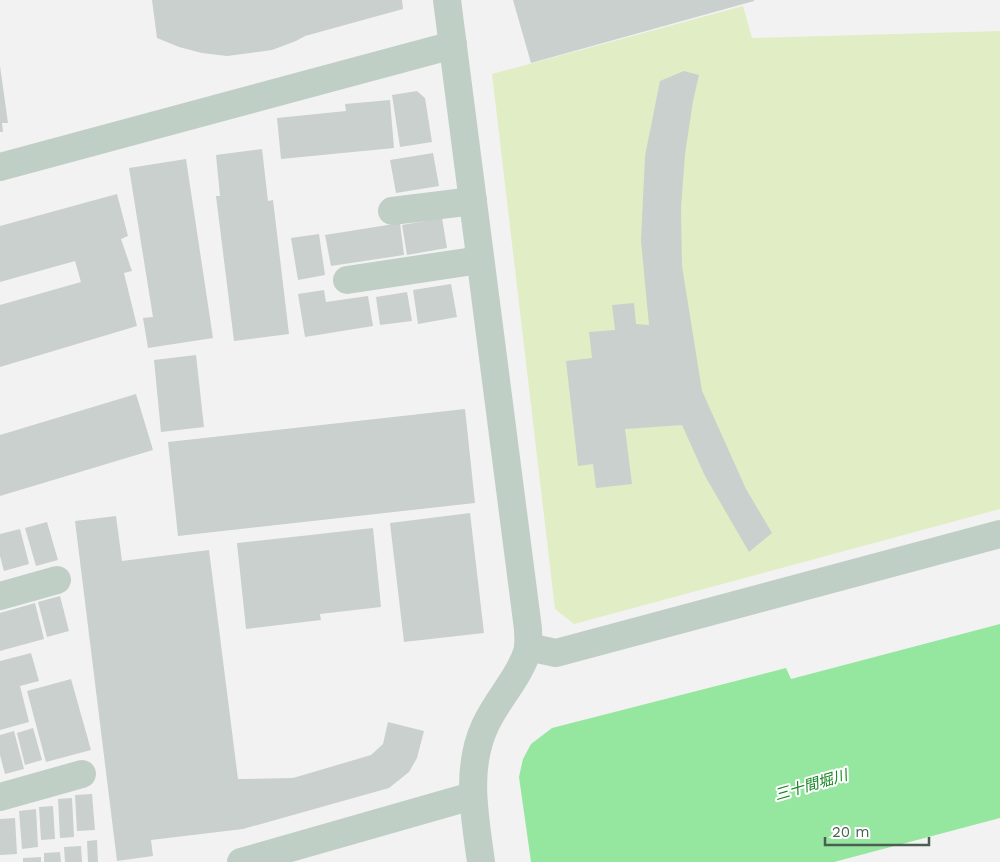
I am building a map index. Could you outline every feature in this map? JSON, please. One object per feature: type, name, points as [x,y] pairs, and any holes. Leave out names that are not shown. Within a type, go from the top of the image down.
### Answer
[{"type":"street","points":[[448,0],[528,630],[528,647],[519,671],[485,726],[475,755],[472,796],[481,862]]},
{"type":"street","points":[[0,168],[453,45]]},
{"type":"street","points":[[392,211],[473,201]]},
{"type":"street","points":[[347,280],[480,260]]},
{"type":"street","points":[[528,647],[556,653],[1000,534]]},
{"type":"street","points":[[0,596],[57,580]]},
{"type":"street","points":[[0,796],[82,774]]},
{"type":"street","points":[[241,862],[472,796]]},
{"type":"shaded area","points":[[743,6],[752,38],[1000,31],[1000,509],[574,624],[555,609],[492,74]]},
{"type":"water","name":"三十間堀川","points":[[1000,624],[1000,818],[834,862],[531,862],[519,777],[523,759],[531,744],[552,728],[786,668],[791,679]]},
{"type":"building","points":[[152,0],[402,0],[403,9],[305,36],[272,50],[227,56],[202,53],[179,47],[157,38]]},
{"type":"building","points":[[513,0],[754,0],[754,1],[531,63]]},
{"type":"building","points":[[0,66],[8,123],[2,123],[3,132],[0,132]]},
{"type":"building","points":[[684,71],[699,75],[685,154],[681,208],[682,266],[702,391],[746,489],[772,533],[749,552],[705,476],[682,425],[625,429],[632,484],[596,488],[593,464],[578,466],[566,361],[592,358],[589,332],[615,330],[612,305],[634,303],[636,324],[649,325],[641,241],[645,156],[660,81]]},
{"type":"building","points":[[417,91],[425,98],[432,142],[400,147],[392,95]]},
{"type":"building","points":[[390,100],[394,148],[281,159],[277,118],[346,111],[345,104]]},
{"type":"building","points":[[262,149],[268,201],[273,200],[289,334],[234,341],[216,196],[220,196],[216,155]]},
{"type":"building","points":[[433,153],[439,186],[396,193],[390,160]]},
{"type":"building","points":[[186,159],[213,338],[148,348],[143,318],[153,317],[129,168]]},
{"type":"building","points":[[117,194],[128,236],[121,239],[132,271],[124,273],[137,326],[0,367],[0,305],[81,282],[75,261],[0,282],[0,226]]},
{"type":"building","points":[[442,218],[447,248],[407,255],[402,225]]},
{"type":"building","points":[[400,223],[404,255],[331,266],[325,235]]},
{"type":"building","points":[[319,234],[325,275],[298,280],[291,238]]},
{"type":"building","points":[[451,284],[457,317],[418,324],[413,290]]},
{"type":"building","points":[[324,290],[326,302],[368,296],[373,326],[305,337],[298,294]]},
{"type":"building","points":[[407,292],[412,321],[380,325],[376,297]]},
{"type":"building","points":[[196,355],[204,427],[161,432],[154,360]]},
{"type":"building","points":[[136,394],[153,450],[0,496],[0,435]]},
{"type":"building","points":[[465,409],[475,503],[178,536],[168,442]]},
{"type":"building","points":[[470,513],[484,633],[404,642],[390,523]]},
{"type":"building","points":[[116,516],[122,561],[209,550],[238,779],[293,778],[371,755],[383,744],[388,722],[424,731],[417,758],[409,772],[389,788],[243,829],[151,840],[153,856],[117,861],[75,521]]},
{"type":"building","points":[[47,522],[58,560],[36,566],[25,528]]},
{"type":"building","points":[[373,528],[381,607],[320,614],[321,620],[246,629],[237,543]]},
{"type":"building","points":[[20,529],[29,564],[4,571],[0,556],[0,534]]},
{"type":"building","points":[[60,596],[69,631],[47,637],[38,602]]},
{"type":"building","points":[[35,603],[44,639],[0,651],[0,613]]},
{"type":"building","points":[[31,653],[39,681],[20,686],[29,722],[0,730],[0,661]]},
{"type":"building","points":[[71,679],[91,750],[46,762],[27,691]]},
{"type":"building","points":[[33,728],[42,760],[25,765],[17,733]]},
{"type":"building","points":[[14,731],[24,769],[5,774],[0,755],[0,735]]},
{"type":"building","points":[[92,794],[95,830],[77,831],[75,795]]},
{"type":"building","points":[[72,798],[74,837],[60,838],[58,799]]},
{"type":"building","points":[[53,806],[55,839],[41,840],[39,807]]},
{"type":"building","points":[[36,809],[38,847],[22,849],[19,811]]},
{"type":"building","points":[[15,818],[17,854],[0,855],[0,819]]},
{"type":"building","points":[[97,840],[98,862],[88,862],[87,841]]},
{"type":"building","points":[[81,846],[82,862],[65,862],[64,847]]},
{"type":"building","points":[[60,852],[61,862],[44,862],[44,853]]},
{"type":"building","points":[[41,857],[41,862],[23,862],[23,858]]}]
